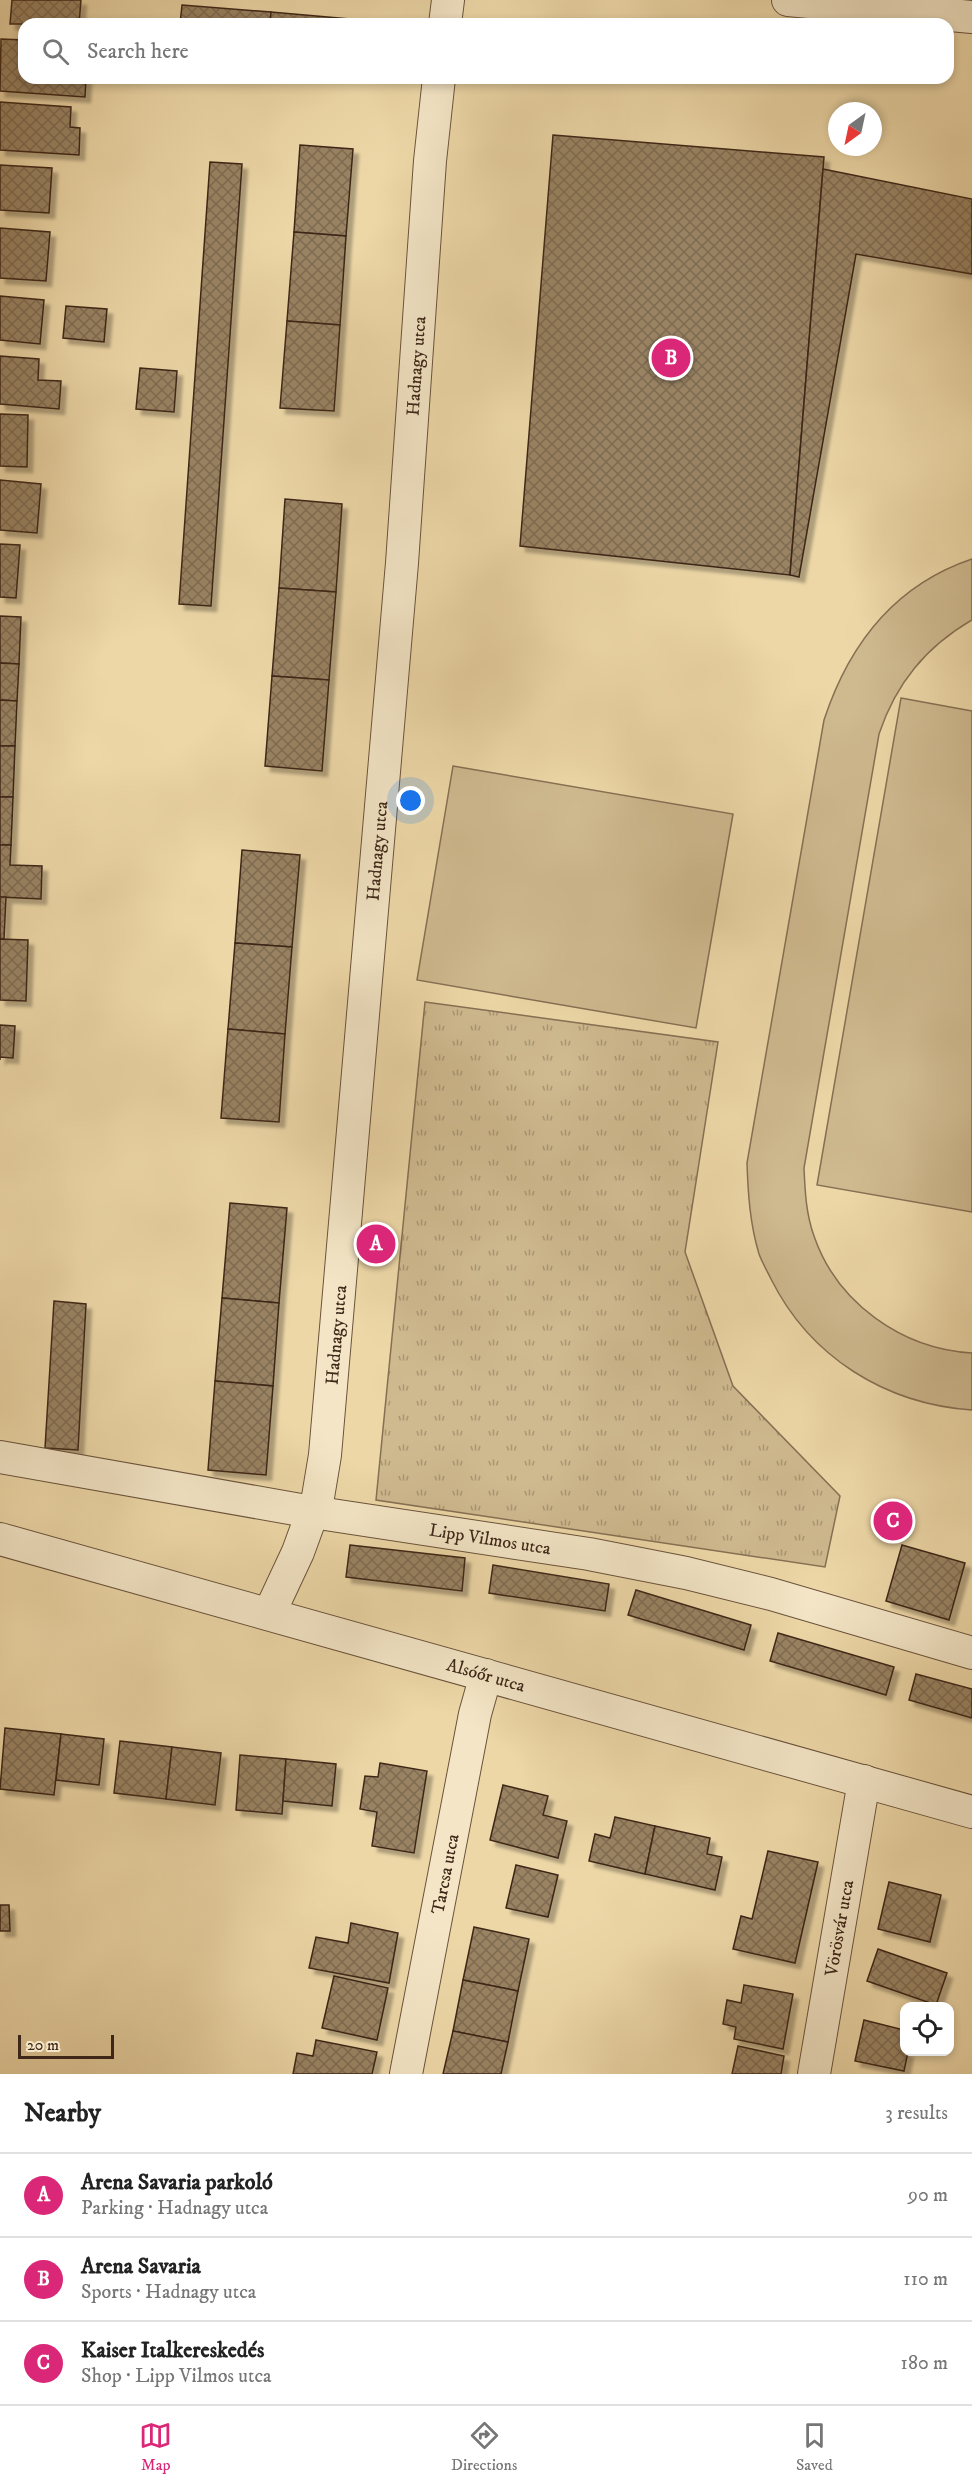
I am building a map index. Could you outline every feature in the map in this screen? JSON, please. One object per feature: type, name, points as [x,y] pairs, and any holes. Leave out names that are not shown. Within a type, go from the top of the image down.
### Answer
[{"type":"street","points":[[446,18],[448,0]]},
{"type":"street","points":[[788,0],[901,6],[972,17]]},
{"type":"street","name":"Hadnagy utca","points":[[269,1614],[298,1552],[318,1497],[325,1455],[401,574],[430,161],[439,84]]},
{"type":"street","name":"Lipp Vilmos utca","points":[[0,1457],[312,1512],[590,1554],[686,1573],[771,1594],[972,1653]]},
{"type":"street","name":"Alsóőr utca","points":[[0,1539],[972,1812]]},
{"type":"street","name":"Tarcsa utca","points":[[406,2074],[475,1714],[486,1676]]},
{"type":"street","name":"Vörösvár utca","points":[[814,2074],[864,1781]]},
{"type":"green space","points":[[972,559],[972,620],[940,642],[915,668],[894,698],[879,734],[804,1168],[806,1202],[811,1228],[825,1260],[839,1282],[875,1318],[897,1332],[946,1350],[972,1353],[972,1410],[940,1406],[909,1398],[880,1386],[854,1372],[807,1332],[787,1307],[759,1254],[750,1209],[747,1163],[824,720],[834,692],[862,643],[898,601],[920,584]]},
{"type":"green space","points":[[901,698],[972,711],[972,1212],[817,1185]]},
{"type":"green space","points":[[453,766],[733,814],[696,1028],[417,980]]},
{"type":"green space","points":[[425,1002],[718,1042],[685,1252],[733,1386],[840,1496],[825,1567],[376,1500]]},
{"type":"building","points":[[12,0],[81,0],[80,18],[18,18],[18,24],[10,24]]},
{"type":"building","points":[[182,5],[271,12],[270,18],[181,18]]},
{"type":"building","points":[[271,12],[338,18],[270,18]]},
{"type":"building","points":[[1,39],[18,40],[18,84],[86,84],[85,97],[0,91]]},
{"type":"building","points":[[0,102],[71,107],[70,127],[80,128],[79,155],[0,150]]},
{"type":"building","points":[[553,135],[824,157],[790,575],[520,546]]},
{"type":"building","points":[[300,145],[353,149],[346,236],[294,232]]},
{"type":"building","points":[[210,162],[242,164],[211,606],[179,604]]},
{"type":"building","points":[[0,165],[52,168],[49,213],[0,210]]},
{"type":"building","points":[[823,169],[972,199],[972,274],[856,254],[799,577],[790,575]]},
{"type":"building","points":[[0,228],[50,232],[46,281],[0,278]]},
{"type":"building","points":[[294,232],[346,236],[340,325],[287,321]]},
{"type":"building","points":[[0,296],[44,300],[40,344],[0,340]]},
{"type":"building","points":[[66,306],[107,309],[104,342],[63,338]]},
{"type":"building","points":[[287,321],[340,325],[334,411],[280,408]]},
{"type":"building","points":[[0,356],[39,359],[38,380],[61,381],[59,409],[0,404]]},
{"type":"building","points":[[140,368],[177,371],[174,412],[136,409]]},
{"type":"building","points":[[0,414],[28,415],[27,467],[0,466]]},
{"type":"building","points":[[0,480],[41,484],[37,533],[0,530]]},
{"type":"building","points":[[285,499],[342,504],[336,592],[279,588]]},
{"type":"building","points":[[0,544],[20,545],[16,598],[0,597]]},
{"type":"building","points":[[279,588],[336,592],[329,680],[272,676]]},
{"type":"building","points":[[0,616],[21,617],[19,664],[0,663]]},
{"type":"building","points":[[0,663],[19,664],[17,701],[0,700]]},
{"type":"building","points":[[272,676],[329,680],[322,771],[265,766]]},
{"type":"building","points":[[0,700],[17,701],[15,746],[0,746]]},
{"type":"building","points":[[0,746],[15,746],[13,797],[0,797]]},
{"type":"building","points":[[0,797],[13,797],[11,845],[0,845]]},
{"type":"building","points":[[0,845],[11,845],[10,865],[42,866],[41,899],[0,897]]},
{"type":"building","points":[[242,850],[300,855],[292,947],[235,943]]},
{"type":"building","points":[[0,897],[6,897],[4,939],[0,939]]},
{"type":"building","points":[[0,939],[28,940],[26,1001],[0,1000]]},
{"type":"building","points":[[235,943],[292,947],[285,1034],[228,1029]]},
{"type":"building","points":[[0,1025],[15,1026],[13,1058],[0,1057]]},
{"type":"building","points":[[228,1029],[285,1034],[279,1122],[221,1118]]},
{"type":"building","points":[[230,1203],[287,1208],[279,1303],[222,1298]]},
{"type":"building","points":[[222,1298],[279,1303],[273,1386],[215,1381]]},
{"type":"building","points":[[54,1301],[86,1304],[78,1450],[45,1448]]},
{"type":"building","points":[[215,1381],[273,1386],[266,1475],[208,1470]]},
{"type":"building","points":[[350,1545],[465,1558],[462,1591],[346,1577]]},
{"type":"building","points":[[902,1545],[965,1563],[949,1620],[886,1601]]},
{"type":"building","points":[[493,1565],[609,1584],[605,1611],[489,1593]]},
{"type":"building","points":[[636,1590],[751,1625],[744,1650],[628,1615]]},
{"type":"building","points":[[778,1633],[894,1667],[886,1695],[770,1661]]},
{"type":"building","points":[[916,1674],[972,1689],[972,1718],[909,1700]]},
{"type":"building","points":[[5,1728],[61,1734],[54,1795],[0,1789]]},
{"type":"building","points":[[61,1734],[104,1739],[99,1785],[56,1780]]},
{"type":"building","points":[[120,1741],[172,1747],[166,1799],[114,1793]]},
{"type":"building","points":[[172,1747],[221,1753],[215,1805],[166,1799]]},
{"type":"building","points":[[240,1755],[286,1759],[282,1814],[236,1810]]},
{"type":"building","points":[[286,1759],[336,1764],[332,1806],[283,1801]]},
{"type":"building","points":[[380,1763],[427,1771],[414,1853],[372,1846],[377,1812],[360,1809],[365,1776],[378,1777]]},
{"type":"building","points":[[503,1785],[548,1796],[543,1815],[567,1821],[558,1858],[490,1840]]},
{"type":"building","points":[[615,1817],[655,1826],[645,1874],[589,1861],[595,1834],[610,1838]]},
{"type":"building","points":[[655,1826],[710,1838],[707,1854],[722,1857],[715,1890],[645,1874]]},
{"type":"building","points":[[768,1851],[818,1862],[795,1963],[733,1949],[741,1916],[752,1919]]},
{"type":"building","points":[[516,1865],[558,1875],[548,1917],[506,1908]]},
{"type":"building","points":[[889,1882],[941,1895],[930,1942],[878,1929]]},
{"type":"building","points":[[0,1905],[9,1905],[10,1931],[0,1931]]},
{"type":"building","points":[[351,1923],[398,1933],[389,1983],[309,1968],[316,1937],[348,1943]]},
{"type":"building","points":[[474,1927],[529,1939],[518,1991],[463,1980]]},
{"type":"building","points":[[878,1949],[947,1973],[937,2002],[927,2002],[867,1981]]},
{"type":"building","points":[[334,1976],[388,1988],[377,2040],[322,2028]]},
{"type":"building","points":[[463,1980],[518,1991],[508,2042],[453,2031]]},
{"type":"building","points":[[744,1985],[793,1994],[783,2049],[734,2039],[736,2027],[723,2024],[727,2000],[741,2003]]},
{"type":"building","points":[[864,2020],[900,2029],[900,2056],[907,2056],[904,2071],[855,2061]]},
{"type":"building","points":[[453,2031],[508,2042],[501,2074],[443,2074]]},
{"type":"building","points":[[316,2040],[377,2052],[372,2074],[293,2074],[297,2053],[313,2056]]},
{"type":"building","points":[[738,2046],[784,2056],[781,2074],[732,2074]]},
{"type":"place","name":"Arena Savaria","points":[[671,358]]},
{"type":"place","name":"Arena Savaria parkoló","points":[[376,1244]]},
{"type":"place","name":"Kaiser Italkereskedés","points":[[893,1521]]}]
